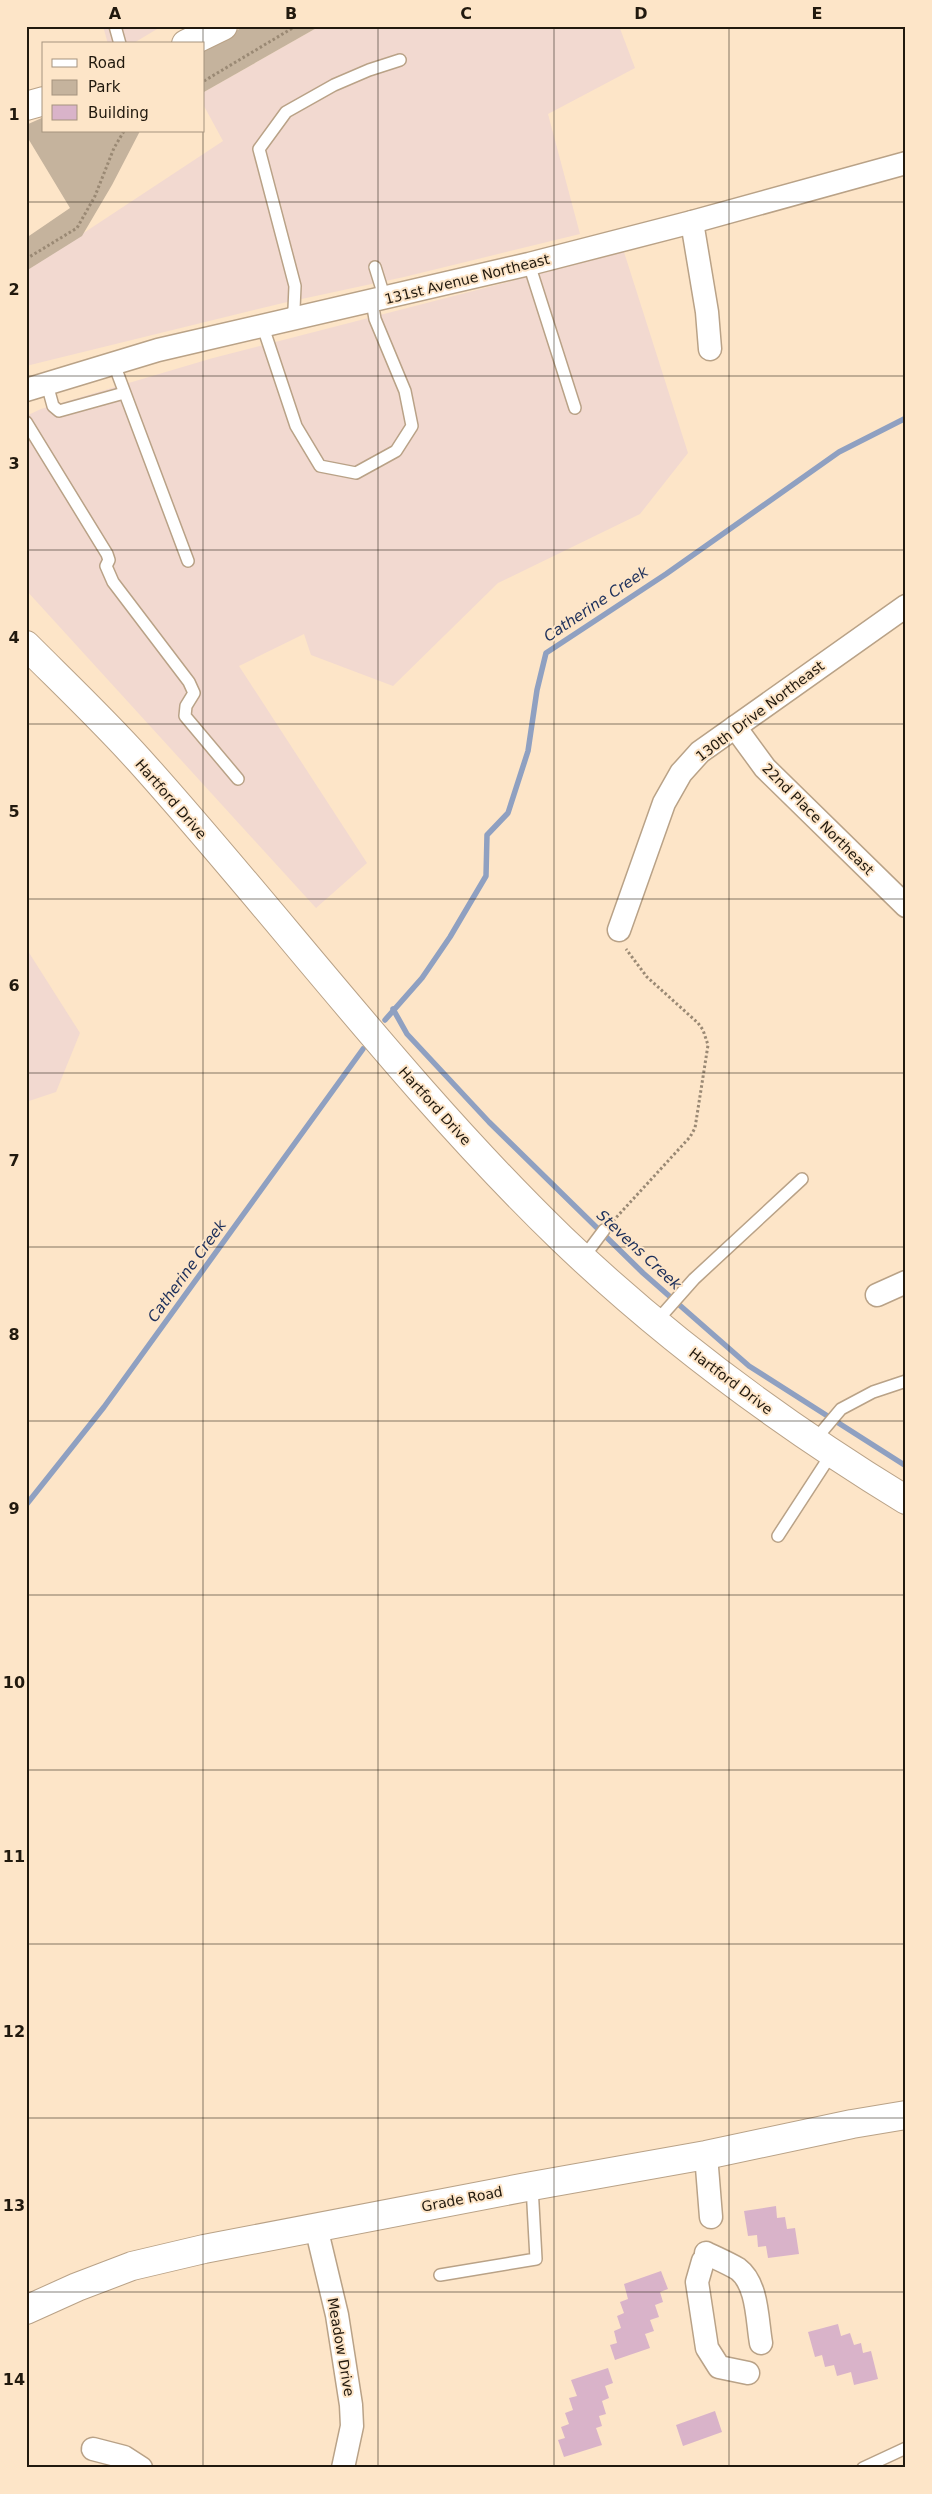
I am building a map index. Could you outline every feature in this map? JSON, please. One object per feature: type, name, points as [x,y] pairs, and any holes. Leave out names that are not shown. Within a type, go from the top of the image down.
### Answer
[{"type":"main road","points":[[190,42],[223,26]]},
{"type":"main road","points":[[26,106],[42,102]]},
{"type":"main road","name":"Hartford Drive","points":[[26,645],[138,759],[398,1064],[481,1156],[740,1390],[823,1442],[906,1500]]},
{"type":"main road","name":"Grade Road","points":[[26,2310],[77,2287],[132,2266],[204,2249],[532,2186],[706,2155],[852,2124],[906,2115]]},
{"type":"street","name":"131st Avenue Northeast","points":[[36,387],[158,350],[379,301],[529,264],[692,222],[906,163]]},
{"type":"street","points":[[692,222],[707,312],[710,349]]},
{"type":"street","name":"130th Drive Northeast","points":[[619,930],[637,872],[664,803],[681,772],[700,752],[906,606]]},
{"type":"street","name":"22nd Place Northeast","points":[[735,727],[764,768],[906,906]]},
{"type":"street","points":[[877,1296],[906,1282]]},
{"type":"street","points":[[706,2155],[711,2217]]},
{"type":"street","name":"Meadow Drive","points":[[316,2227],[337,2315],[351,2405],[352,2426],[343,2468]]},
{"type":"street","points":[[748,2373],[719,2368],[707,2348],[697,2282],[705,2257],[739,2270],[748,2283],[755,2302],[761,2343]]},
{"type":"street","points":[[93,2449],[124,2457],[141,2468]]},
{"type":"lane","points":[[115,26],[119,42]]},
{"type":"lane","points":[[290,320],[294,309],[294,286],[260,149],[286,112],[334,85],[369,70],[400,60]]},
{"type":"lane","points":[[529,264],[576,408]]},
{"type":"lane","points":[[263,327],[296,426],[320,466],[356,473],[396,451],[412,426],[405,391],[374,319],[379,301],[375,267]]},
{"type":"lane","points":[[114,364],[188,561]]},
{"type":"lane","points":[[36,387],[59,411],[124,393]]},
{"type":"lane","points":[[26,422],[107,554],[106,566],[113,582],[189,682],[194,693],[186,706],[185,716],[238,779]]},
{"type":"lane","points":[[661,1317],[684,1291],[802,1179]]},
{"type":"lane","points":[[588,1251],[604,1230]]},
{"type":"lane","points":[[778,1536],[835,1415],[841,1408],[873,1392],[906,1381]]},
{"type":"lane","points":[[440,2274],[536,2259],[532,2186]]},
{"type":"lane","points":[[863,2468],[906,2448]]},
{"type":"path","points":[[205,80],[296,26]]},
{"type":"path","points":[[26,259],[76,228],[95,196],[114,148],[123,132]]},
{"type":"path","points":[[604,1230],[690,1137],[695,1128],[708,1045],[703,1030],[698,1023],[634,962],[628,953],[619,930]]},
{"type":"shaded area","points":[[103,26],[162,26],[135,42],[107,42]]},
{"type":"shaded area","points":[[320,26],[619,26],[635,68],[548,114],[580,234],[404,277],[283,303],[26,366],[26,271],[223,141],[205,108],[205,91]]},
{"type":"shaded area","points":[[624,252],[688,453],[640,514],[498,583],[393,686],[311,655],[304,634],[239,666],[367,863],[316,908],[26,590],[26,416],[41,409],[213,358]]},
{"type":"shaded area","points":[[26,948],[80,1033],[56,1092],[26,1102]]},
{"type":"green space","points":[[246,26],[320,26],[205,91],[205,45]]},
{"type":"green space","points":[[42,118],[42,132],[139,132],[112,185],[82,236],[26,271],[26,238],[70,208],[26,135],[26,125]]},
{"type":"building","points":[[776,2206],[777,2218],[785,2217],[787,2229],[795,2228],[799,2254],[768,2258],[766,2246],[758,2247],[757,2235],[748,2236],[744,2211]]},
{"type":"building","points":[[661,2271],[668,2289],[660,2292],[663,2302],[655,2305],[659,2317],[650,2320],[654,2331],[645,2334],[650,2348],[615,2360],[610,2345],[617,2343],[614,2331],[621,2328],[617,2316],[624,2313],[620,2302],[628,2299],[624,2284]]},
{"type":"building","points":[[838,2324],[841,2336],[850,2333],[854,2345],[861,2343],[863,2353],[871,2351],[878,2379],[854,2385],[851,2372],[837,2376],[834,2365],[825,2367],[822,2355],[815,2357],[808,2332]]},
{"type":"building","points":[[608,2368],[613,2383],[605,2386],[609,2398],[602,2401],[606,2414],[599,2416],[602,2426],[596,2428],[602,2445],[564,2457],[558,2440],[565,2438],[561,2427],[569,2424],[565,2413],[573,2410],[569,2398],[577,2396],[571,2380]]},
{"type":"building","points":[[715,2411],[722,2432],[683,2446],[676,2425]]},
{"type":"waterway","name":"Catherine Creek","points":[[385,1020],[422,978],[450,937],[486,876],[487,835],[508,813],[528,751],[537,690],[546,653],[666,574],[839,452],[906,418]]},
{"type":"waterway","name":"Stevens Creek","points":[[393,1009],[407,1034],[489,1122],[643,1273],[749,1366],[906,1466]]},
{"type":"waterway","name":"Catherine Creek","points":[[26,1505],[104,1407],[363,1049]]}]
